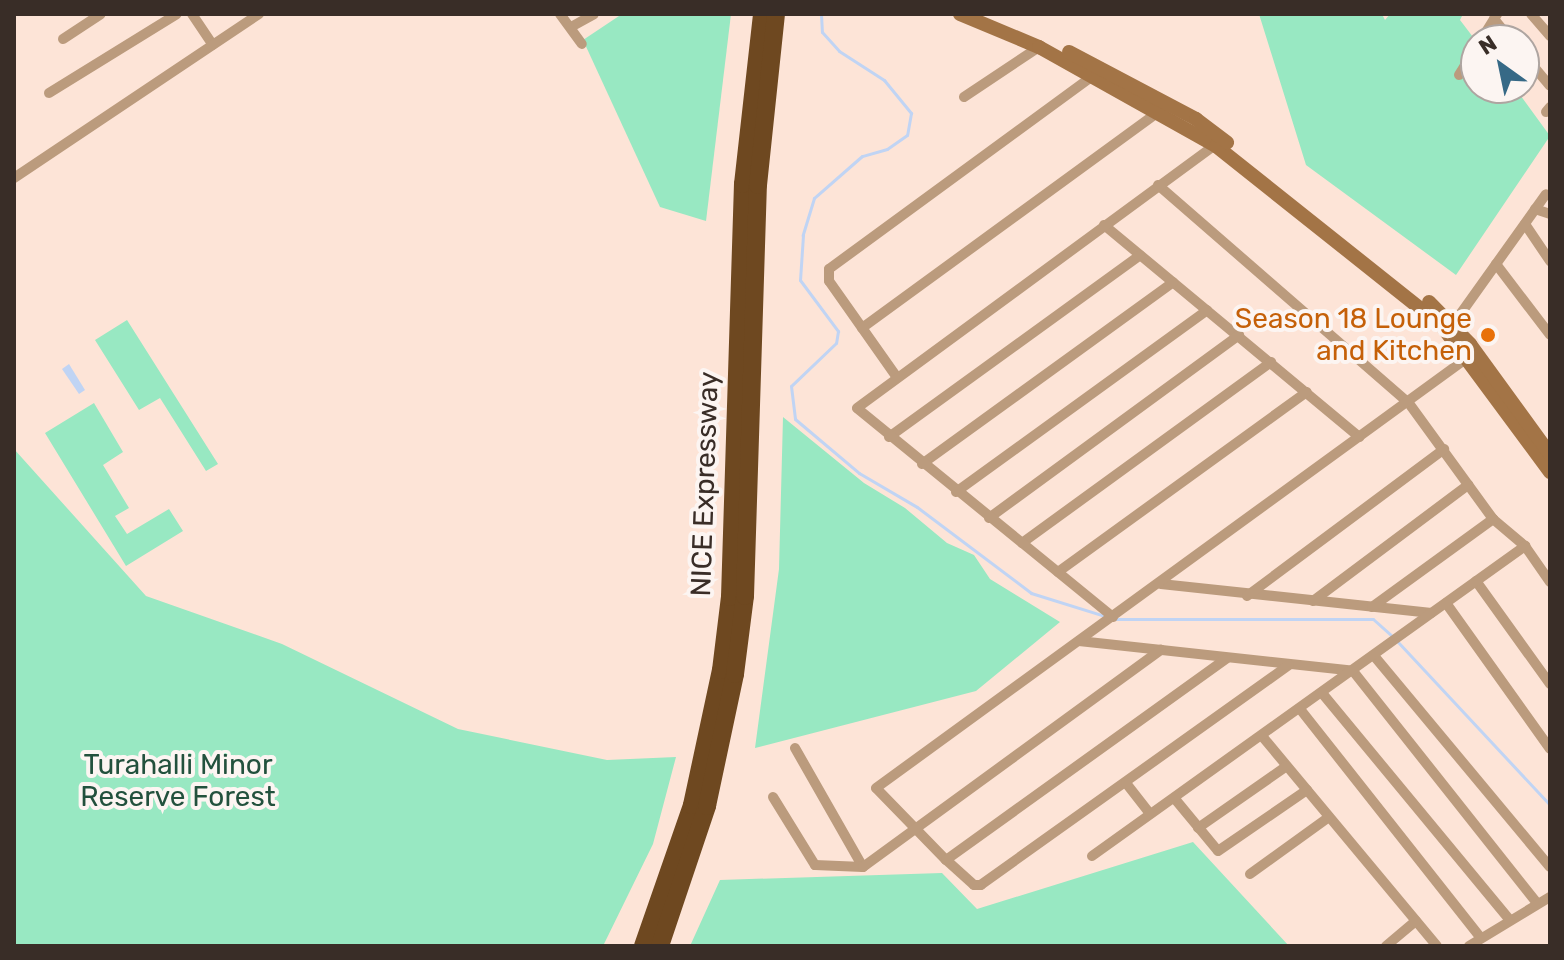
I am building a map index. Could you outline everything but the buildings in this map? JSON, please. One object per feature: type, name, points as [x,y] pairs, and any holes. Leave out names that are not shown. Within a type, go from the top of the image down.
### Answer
[{"type":"highway","name":"NICE Expressway","points":[[643,946],[692,805],[721,670],[730,597],[743,184],[762,14]]},
{"type":"highway","name":"NICE Expressway","points":[[660,946],[707,806],[735,674],[745,596],[758,185],[776,14]]},
{"type":"main road","points":[[977,16],[1219,142],[1432,316],[1472,354],[1550,454]]},
{"type":"main road","points":[[977,16],[1105,69],[1219,142],[1454,323],[1550,472]]},
{"type":"street","points":[[63,39],[101,14]]},
{"type":"street","points":[[49,93],[177,14]]},
{"type":"street","points":[[192,14],[213,45]]},
{"type":"street","points":[[14,178],[259,14]]},
{"type":"street","points":[[560,14],[582,44]]},
{"type":"street","points":[[571,27],[594,14]]},
{"type":"street","points":[[1531,14],[1550,36]]},
{"type":"street","points":[[964,97],[1039,47]]},
{"type":"street","points":[[896,376],[828,280],[829,269],[1094,75]]},
{"type":"street","points":[[862,328],[1160,111]]},
{"type":"street","points":[[1113,617],[956,492],[857,408],[896,376],[1219,142]]},
{"type":"street","points":[[1158,185],[1408,402],[1493,519],[1525,546],[1550,582]]},
{"type":"street","points":[[1454,323],[1546,194]]},
{"type":"street","points":[[1535,209],[1550,214]]},
{"type":"street","points":[[1525,224],[1550,261]]},
{"type":"street","points":[[1104,225],[1359,437]]},
{"type":"street","points":[[889,437],[1140,255]]},
{"type":"street","points":[[1496,264],[1550,335]]},
{"type":"street","points":[[922,464],[1173,282]]},
{"type":"street","points":[[956,492],[1207,310]]},
{"type":"street","points":[[989,518],[1239,335]]},
{"type":"street","points":[[1289,665],[981,885],[974,885],[946,860],[877,790],[878,782],[1161,584],[1472,354]]},
{"type":"street","points":[[1022,543],[1271,362]]},
{"type":"street","points":[[1058,572],[1307,392]]},
{"type":"street","points":[[1247,597],[1444,449]]},
{"type":"street","points":[[1313,601],[1468,485]]},
{"type":"street","points":[[1372,607],[1493,519]]},
{"type":"street","points":[[1092,856],[1375,657],[1525,546]]},
{"type":"street","points":[[1476,581],[1550,684]]},
{"type":"street","points":[[1161,584],[1247,597],[1431,613]]},
{"type":"street","points":[[1446,603],[1550,749]]},
{"type":"street","points":[[1079,641],[1353,671],[1537,903]]},
{"type":"street","points":[[773,797],[815,865],[863,867],[917,831],[1161,650]]},
{"type":"street","points":[[1375,657],[1550,867]]},
{"type":"street","points":[[946,860],[1227,658]]},
{"type":"street","points":[[1322,693],[1509,919]]},
{"type":"street","points":[[1300,709],[1481,938]]},
{"type":"street","points":[[1262,736],[1437,946]]},
{"type":"street","points":[[795,748],[863,867]]},
{"type":"street","points":[[1198,828],[1287,766]]},
{"type":"street","points":[[1126,783],[1150,814]]},
{"type":"street","points":[[1175,799],[1218,851],[1307,790]]},
{"type":"street","points":[[1250,874],[1329,817]]},
{"type":"street","points":[[1469,946],[1550,897]]},
{"type":"street","points":[[1386,946],[1416,921]]},
{"type":"green space","points":[[622,14],[731,14],[706,221],[660,207],[583,40]]},
{"type":"green space","points":[[1259,14],[1382,14],[1385,20],[1390,14],[1463,14],[1460,20],[1463,24],[1460,24],[1460,104],[1527,104],[1550,136],[1456,275],[1306,165]]},
{"type":"green space","points":[[127,320],[218,464],[206,471],[160,398],[139,410],[95,340]]},
{"type":"green space","points":[[94,403],[123,452],[103,465],[129,508],[115,516],[127,534],[169,509],[183,531],[126,566],[45,433]]},
{"type":"green space","points":[[783,417],[864,483],[905,508],[947,543],[974,555],[990,579],[1060,622],[976,691],[755,748],[779,569]]},
{"type":"green space","name":"Turahalli Minor Reserve Forest","points":[[14,449],[146,596],[282,644],[458,729],[607,760],[676,757],[653,844],[603,946],[14,946]]},
{"type":"green space","points":[[1193,842],[1289,946],[690,946],[720,880],[942,873],[977,909]]},
{"type":"water","points":[[69,364],[85,390],[79,394],[62,369]]},
{"type":"waterway","points":[[821,14],[822,32],[839,51],[884,80],[911,113],[907,135],[887,149],[862,156],[814,198],[803,235],[800,280],[838,331],[836,343],[791,386],[795,419],[859,473],[917,507],[1031,593],[1108,617]]},
{"type":"waterway","points":[[1115,619],[1373,619],[1392,636]]},
{"type":"waterway","points":[[1397,641],[1550,805]]},
{"type":"place","name":"Season 18 Lounge and Kitchen","points":[[1488,335]]}]
